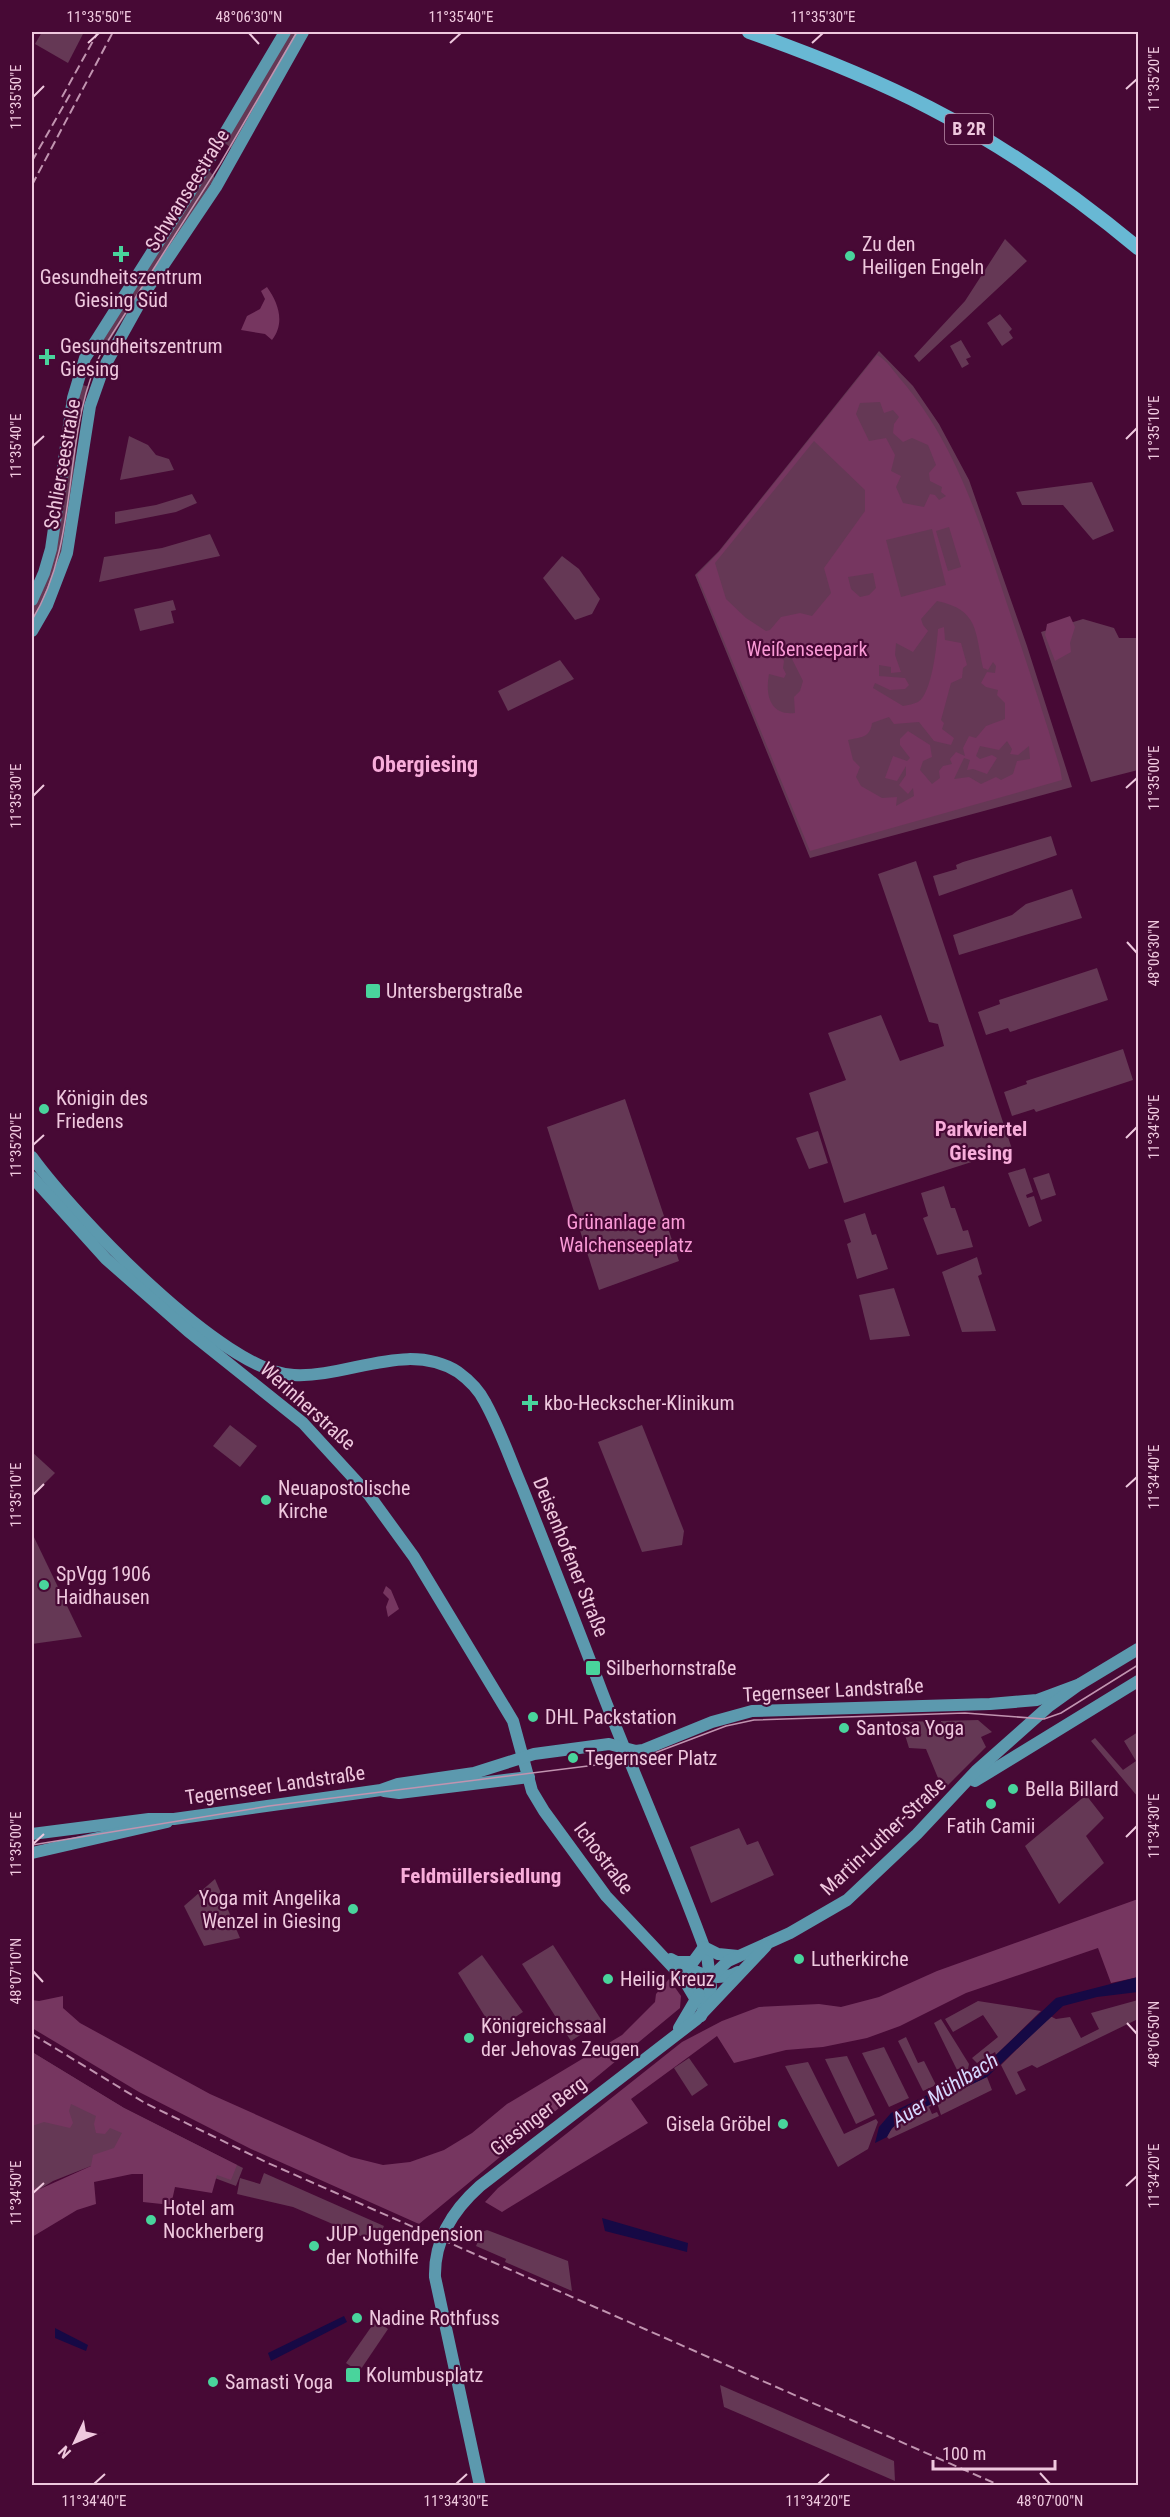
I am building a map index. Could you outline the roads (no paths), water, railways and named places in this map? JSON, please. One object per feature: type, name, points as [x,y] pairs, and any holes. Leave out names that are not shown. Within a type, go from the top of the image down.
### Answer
[{"type":"main road","name":"Schwanseestraße","points":[[85,358],[187,197],[285,32]]},
{"type":"main road","name":"Schwanseestraße","points":[[103,369],[148,288],[216,187],[303,32]]},
{"type":"main road","name":"B 2R","points":[[749,32],[863,76],[969,129],[1070,195],[1138,248]]},
{"type":"main road","name":"Schlierseestraße","points":[[32,600],[44,573],[51,549],[73,398],[85,358]]},
{"type":"main road","name":"Schlierseestraße","points":[[32,631],[47,605],[67,552],[90,406],[103,369]]},
{"type":"main road","name":"Werinherstraße","points":[[32,1157],[86,1222],[116,1252],[238,1355],[262,1369],[278,1374],[327,1373],[387,1360],[426,1361],[456,1371],[472,1384]]},
{"type":"main road","name":"Werinherstraße","points":[[32,1177],[76,1230],[125,1277],[289,1411],[350,1471],[399,1535],[451,1616],[513,1721],[529,1777]]},
{"type":"main road","name":"Deisenhofener Straße","points":[[472,1384],[486,1404],[519,1479],[626,1748]]},
{"type":"main road","name":"Tegernseer Landstraße","points":[[1045,1710],[1080,1684],[1138,1649]]},
{"type":"main road","name":"Martin-Luther-Straße","points":[[963,1788],[1138,1681]]},
{"type":"main road","name":"Tegernseer Landstraße","points":[[32,1834],[149,1819],[174,1819],[381,1790],[398,1784],[474,1773],[524,1756],[609,1744],[643,1750],[712,1722],[745,1712],[783,1708],[990,1704],[1037,1700],[1080,1684]]},
{"type":"main road","name":"Martin-Luther-Straße","points":[[711,1977],[738,1956],[766,1946],[847,1900],[963,1788],[976,1771],[1045,1710]]},
{"type":"main road","points":[[626,1748],[704,1947],[711,1987],[701,2016]]},
{"type":"main road","name":"Tegernseer Landstraße","points":[[381,1790],[399,1793],[529,1777]]},
{"type":"main road","name":"Ichostraße","points":[[529,1777],[540,1804],[602,1890],[688,1984],[696,2000]]},
{"type":"main road","name":"Tegernseer Landstraße","points":[[32,1853],[151,1828],[174,1819]]},
{"type":"main road","name":"Martin-Luther-Straße","points":[[720,1995],[766,1946]]},
{"type":"main road","points":[[704,1947],[718,1954],[738,1956]]},
{"type":"main road","points":[[678,1962],[693,1962],[704,1947]]},
{"type":"main road","name":"Ichostraße","points":[[662,1954],[692,1972],[711,1977]]},
{"type":"main road","points":[[711,1977],[725,1977],[744,1969]]},
{"type":"main road","name":"Giesinger Berg","points":[[675,2034],[685,2022],[711,1977]]},
{"type":"main road","name":"Giesinger Berg","points":[[480,2486],[438,2295],[435,2267],[440,2243],[455,2212],[480,2186],[701,2016],[720,1995]]},
{"type":"water","name":"Auer Mühlbach","points":[[1138,1977],[1138,1992],[1097,1997],[1063,2006],[987,2077],[905,2117],[892,2128],[887,2137],[875,2143],[879,2127],[891,2113],[983,2067],[1056,1998]]},
{"type":"water","points":[[602,2218],[688,2243],[687,2252],[605,2231]]},
{"type":"water","points":[[344,2316],[347,2322],[271,2361],[268,2353]]},
{"type":"water","points":[[55,2328],[88,2345],[86,2351],[55,2338]]},
{"type":"tram line","points":[[32,620],[48,588],[58,554],[81,414],[90,380],[104,347],[220,164],[297,32]]},
{"type":"tram line","points":[[32,1845],[269,1806],[636,1760],[726,1726],[754,1720],[965,1713],[1044,1719],[1061,1713],[1138,1665]]},
{"type":"railway","points":[[62,97],[98,32]]},
{"type":"railway","points":[[32,185],[113,32]]},
{"type":"railway","points":[[32,161],[72,91]]},
{"type":"railway","points":[[32,2034],[145,2103],[268,2163],[1001,2486]]},
{"type":"place","name":"Gesundheitszentrum Giesing Süd","points":[[121,254]]},
{"type":"place","name":"Zu den Heiligen Engeln","points":[[850,256]]},
{"type":"place","name":"Gesundheitszentrum Giesing","points":[[47,357]]},
{"type":"place","name":"Untersbergstraße","points":[[373,991]]},
{"type":"place","name":"Königin des Friedens","points":[[44,1109]]},
{"type":"place","name":"kbo-Heckscher-Klinikum","points":[[530,1403]]},
{"type":"place","name":"Neuapostolische Kirche","points":[[266,1500]]},
{"type":"place","name":"SpVgg 1906 Haidhausen","points":[[44,1585]]},
{"type":"place","name":"Silberhornstraße","points":[[593,1668]]},
{"type":"place","name":"DHL Packstation","points":[[533,1717]]},
{"type":"place","name":"Santosa Yoga","points":[[844,1728]]},
{"type":"place","name":"Tegernseer Platz","points":[[573,1758]]},
{"type":"place","name":"Bella Billard","points":[[1013,1789]]},
{"type":"place","name":"Fatih Camii","points":[[991,1804]]},
{"type":"place","name":"Yoga mit Angelika Wenzel in Giesing","points":[[353,1909]]},
{"type":"place","name":"Lutherkirche","points":[[799,1959]]},
{"type":"place","name":"Heilig Kreuz","points":[[608,1979]]},
{"type":"place","name":"Königreichssaal der Jehovas Zeugen","points":[[469,2038]]},
{"type":"place","name":"Gisela Gröbel","points":[[783,2124]]},
{"type":"place","name":"Hotel am Nockherberg","points":[[151,2220]]},
{"type":"place","name":"JUP Jugendpension der Nothilfe","points":[[314,2246]]},
{"type":"place","name":"Nadine Rothfuss","points":[[357,2318]]},
{"type":"place","name":"Kolumbusplatz","points":[[353,2375]]},
{"type":"place","name":"Samasti Yoga","points":[[213,2382]]},
{"type":"district","name":"Obergiesing","points":[[425,764]]},
{"type":"district","name":"Parkviertel Giesing","points":[[981,1141]]},
{"type":"district","name":"Feldmüllersiedlung","points":[[481,1876]]},
{"type":"park label","name":"Weißenseepark","points":[[807,649]]},
{"type":"park label","name":"Grünanlage am Walchenseeplatz","points":[[626,1234]]}]
